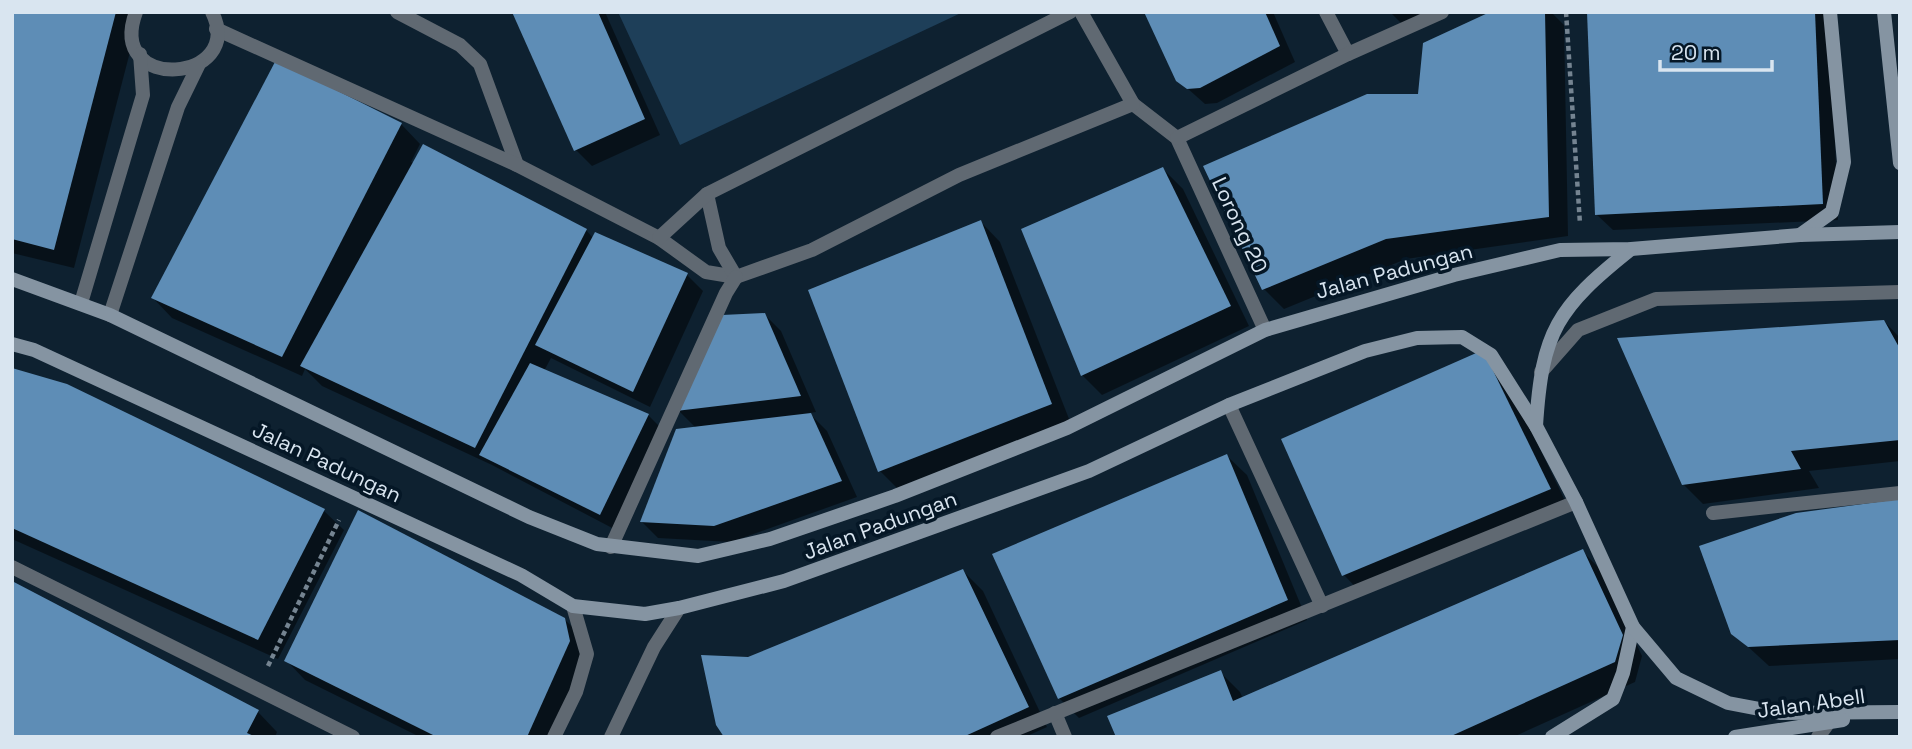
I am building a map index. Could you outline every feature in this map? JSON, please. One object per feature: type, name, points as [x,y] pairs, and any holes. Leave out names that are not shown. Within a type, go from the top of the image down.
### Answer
[{"type":"main road","points":[[1800,235],[1832,212],[1844,162],[1830,12]]},
{"type":"main road","points":[[1884,12],[1900,163]]},
{"type":"main road","name":"Jalan Padungan","points":[[12,279],[110,315],[529,517],[597,544],[698,556],[770,539],[895,496],[1067,428],[1265,330],[1454,275],[1560,250],[1631,249],[1800,235],[1900,233]]},
{"type":"main road","points":[[1536,426],[1540,374],[1555,326],[1586,286],[1631,249]]},
{"type":"main road","name":"Jalan Padungan","points":[[12,344],[34,351],[521,575],[573,606],[645,614],[784,581],[1089,471],[1229,405],[1365,351],[1417,338],[1462,337],[1491,355],[1536,426],[1576,502]]},
{"type":"main road","name":"Jalan Abell","points":[[1576,502],[1633,627],[1676,678],[1728,703],[1780,713],[1896,712]]},
{"type":"main road","points":[[1552,737],[1613,699],[1623,673],[1633,627]]},
{"type":"main road","name":"Jalan Abell","points":[[1735,737],[1896,712]]},
{"type":"street","points":[[81,303],[143,95],[140,54],[132,32],[136,12]]},
{"type":"street","points":[[110,315],[178,107],[199,64],[215,43],[216,29],[212,12]]},
{"type":"street","points":[[397,12],[460,45],[480,64],[517,165]]},
{"type":"street","points":[[659,238],[707,194],[1070,12]]},
{"type":"street","points":[[1081,12],[1133,104],[1177,138],[1348,54],[1442,12]]},
{"type":"street","points":[[1326,12],[1348,54]]},
{"type":"street","points":[[216,29],[517,165],[659,238],[706,272],[737,277],[812,250],[960,175],[1133,104]]},
{"type":"street","points":[[140,54],[161,70],[187,70],[199,64]]},
{"type":"street","name":"Lorong 20","points":[[1177,138],[1265,330]]},
{"type":"street","points":[[707,194],[719,248],[737,277]]},
{"type":"street","points":[[611,547],[726,292],[737,277]]},
{"type":"street","points":[[1540,374],[1578,330],[1656,299],[1900,292]]},
{"type":"street","points":[[1229,405],[1322,606]]},
{"type":"street","points":[[1713,513],[1900,493]]},
{"type":"street","points":[[997,737],[1576,502]]},
{"type":"street","points":[[12,568],[354,737]]},
{"type":"street","points":[[554,737],[576,692],[587,654],[573,606]]},
{"type":"street","points":[[611,737],[654,647],[679,608]]},
{"type":"street","points":[[1055,713],[1065,737]]},
{"type":"street","points":[[1818,737],[1829,722]]},
{"type":"path","points":[[1566,12],[1581,250]]},
{"type":"path","points":[[257,688],[351,496]]},
{"type":"shaded area","points":[[618,12],[963,12],[680,145]]},
{"type":"building","points":[[12,12],[116,12],[54,250],[12,239]]},
{"type":"building","points":[[512,12],[598,12],[645,119],[574,151]]},
{"type":"building","points":[[1144,12],[1265,12],[1280,46],[1200,88],[1187,89],[1176,81]]},
{"type":"building","points":[[1490,12],[1545,12],[1549,217],[1386,239],[1262,290],[1203,166],[1367,94],[1418,94],[1423,43]]},
{"type":"building","points":[[1587,12],[1815,12],[1823,204],[1595,215]]},
{"type":"building","points":[[276,60],[402,123],[282,357],[151,298]]},
{"type":"building","points":[[423,144],[587,229],[475,448],[300,366]]},
{"type":"building","points":[[1163,167],[1231,306],[1081,376],[1021,229]]},
{"type":"building","points":[[981,220],[1052,404],[878,472],[808,290]]},
{"type":"building","points":[[595,232],[688,273],[633,392],[535,345]]},
{"type":"building","points":[[765,313],[801,396],[676,411],[722,315]]},
{"type":"building","points":[[1884,320],[1900,349],[1900,440],[1791,451],[1801,469],[1682,485],[1617,338]]},
{"type":"building","points":[[1483,350],[1551,489],[1342,576],[1281,439]]},
{"type":"building","points":[[530,363],[649,414],[600,515],[479,455]]},
{"type":"building","points":[[12,368],[67,384],[325,509],[258,640],[12,528]]},
{"type":"building","points":[[811,413],[842,481],[714,526],[640,522],[676,429]]},
{"type":"building","points":[[1227,454],[1288,600],[1058,699],[992,554]]},
{"type":"building","points":[[1900,499],[1900,640],[1748,647],[1731,634],[1699,546],[1796,513]]},
{"type":"building","points":[[358,510],[565,618],[570,641],[527,737],[437,737],[284,661]]},
{"type":"building","points":[[1583,549],[1623,635],[1615,662],[1449,737],[1116,737],[1107,716],[1221,670],[1233,701]]},
{"type":"building","points":[[963,569],[1029,707],[963,737],[724,737],[716,725],[701,655],[748,657]]},
{"type":"building","points":[[12,581],[259,710],[247,733],[256,737],[12,737]]}]
